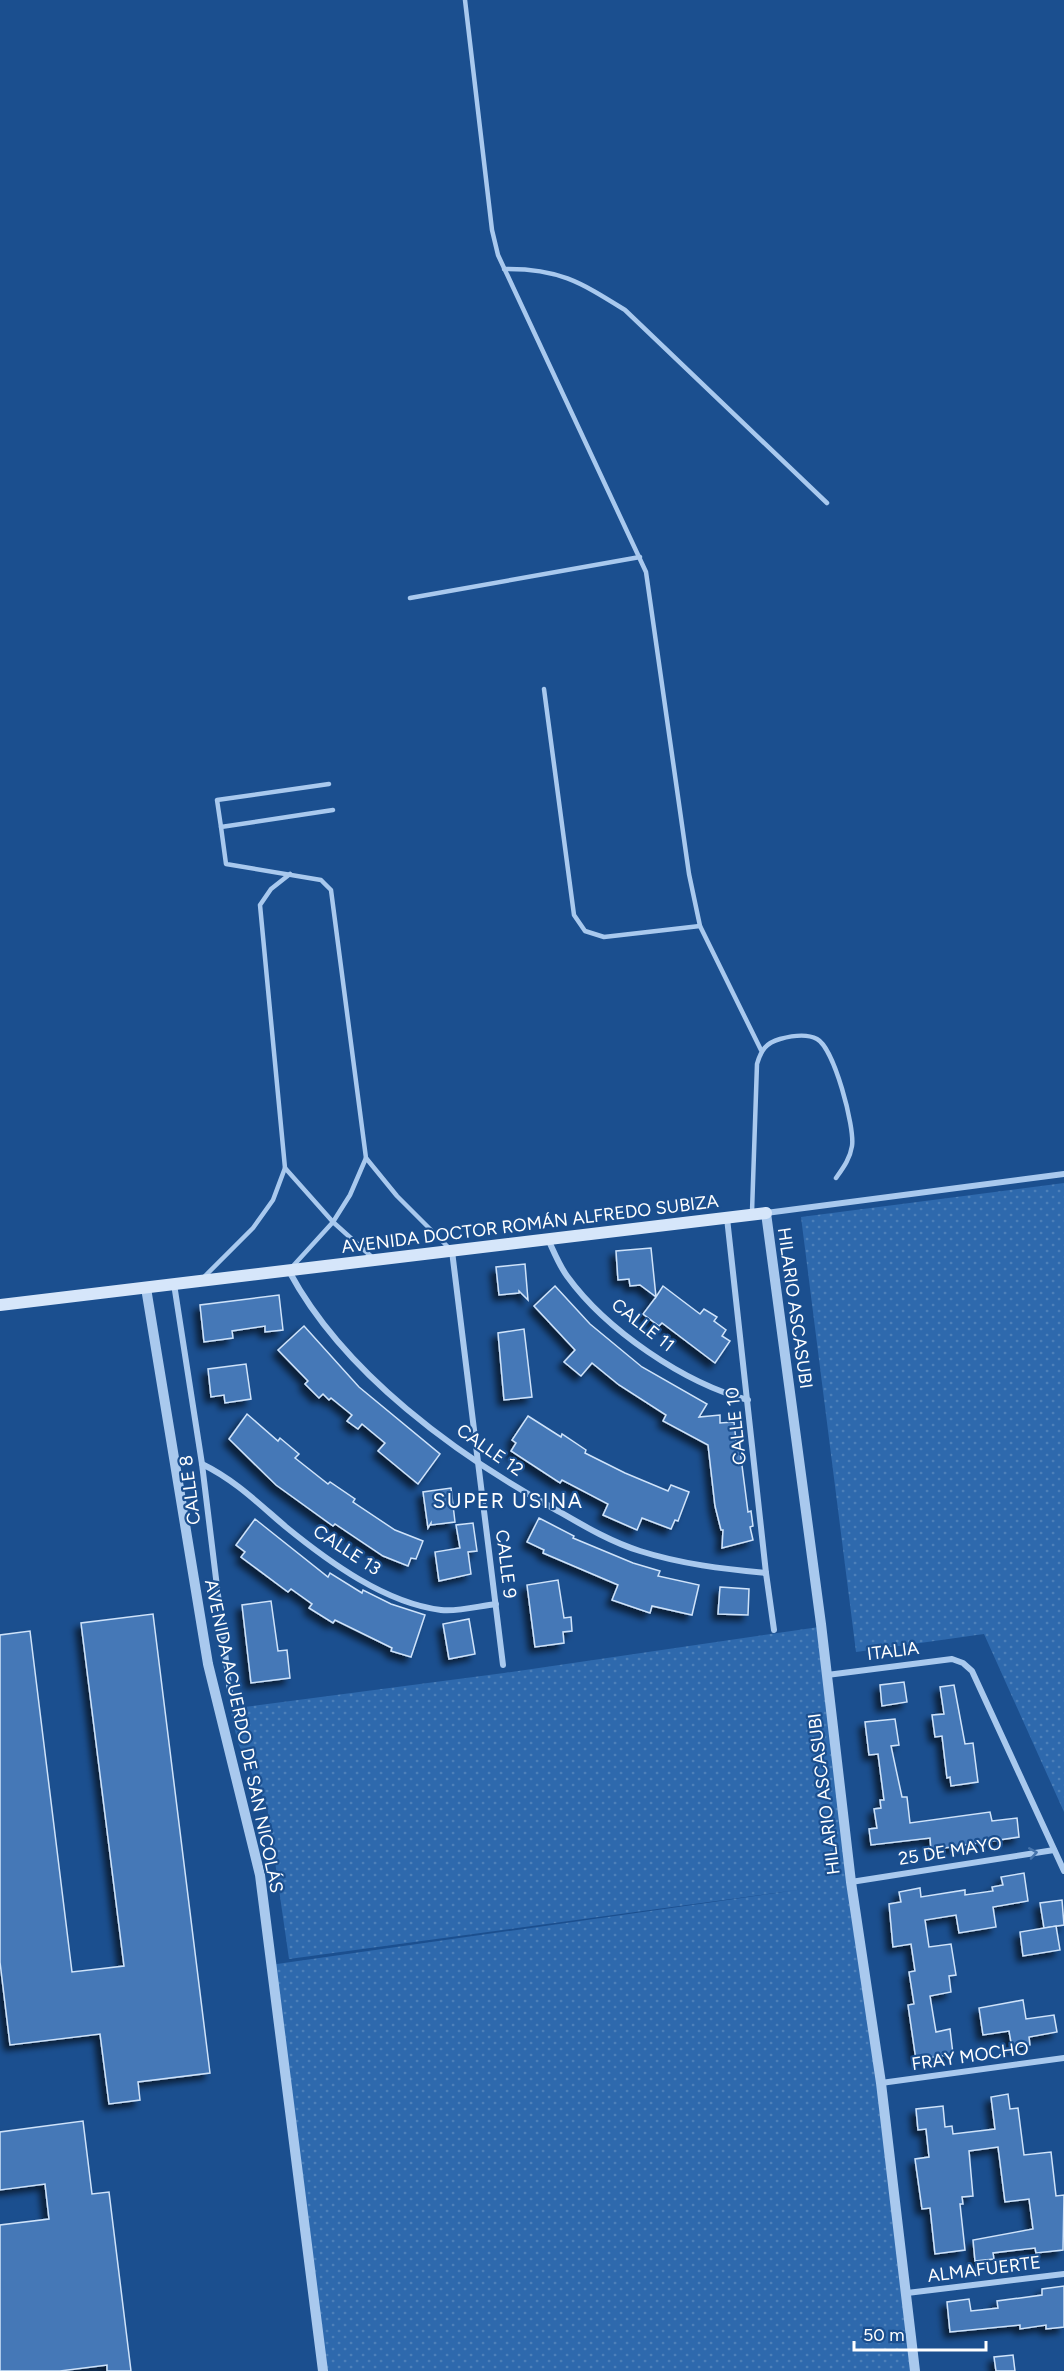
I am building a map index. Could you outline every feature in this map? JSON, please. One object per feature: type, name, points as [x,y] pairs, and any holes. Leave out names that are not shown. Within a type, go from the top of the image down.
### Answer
[{"type":"main road","name":"AVENIDA DOCTOR ROMÁN ALFREDO SUBIZA","points":[[0,1305],[766,1213]]},
{"type":"street","name":"AVENIDA DOCTOR ROMÁN ALFREDO SUBIZA","points":[[766,1213],[1064,1174]]},
{"type":"street","name":"HILARIO ASCASUBI","points":[[766,1213],[827,1675],[851,1882],[881,2083],[915,2371]]},
{"type":"street","name":"CALLE 10","points":[[727,1218],[774,1630]]},
{"type":"street","name":"CALLE 11","points":[[548,1239],[567,1277],[598,1310],[629,1337],[672,1367],[704,1384],[722,1393],[748,1400]]},
{"type":"street","name":"CALLE 9","points":[[453,1251],[503,1665]]},
{"type":"street","name":"CALLE 12","points":[[289,1271],[304,1299],[338,1342],[384,1388],[478,1462],[526,1494],[575,1521],[638,1550],[680,1563],[766,1573]]},
{"type":"street","name":"CALLE 8","points":[[174,1284],[202,1464],[230,1693]]},
{"type":"street","name":"AVENIDA ACUERDO DE SAN NICOLÁS","points":[[146,1288],[208,1664],[260,1875],[323,2371]]},
{"type":"street","name":"CALLE 13","points":[[202,1464],[233,1480],[288,1529],[333,1562],[385,1592],[415,1604],[443,1610],[496,1604]]},
{"type":"street","name":"ITALIA","points":[[827,1675],[952,1659],[963,1664],[972,1671],[1054,1850]]},
{"type":"street","points":[[1054,1850],[1064,1871]]},
{"type":"street","name":"25 DE MAYO","points":[[851,1882],[1054,1850]]},
{"type":"street","name":"FRAY MOCHO","points":[[881,2083],[1064,2058]]},
{"type":"street","name":"ALMAFUERTE","points":[[907,2293],[1064,2274]]},
{"type":"lane","points":[[465,0],[492,230],[504,269],[646,572],[689,874],[700,926],[761,1050]]},
{"type":"lane","points":[[504,269],[530,268],[561,274],[586,285],[625,310],[827,503]]},
{"type":"lane","points":[[410,598],[640,557]]},
{"type":"lane","points":[[544,688],[574,915],[585,932],[604,938],[700,926]]},
{"type":"lane","points":[[289,1271],[333,1222],[350,1195],[366,1158],[331,890],[321,880],[226,864],[217,800],[328,784]]},
{"type":"lane","points":[[221,827],[333,810]]},
{"type":"lane","points":[[200,1281],[260,1218],[273,1200],[285,1168],[260,905],[271,889],[290,874]]},
{"type":"lane","points":[[752,1215],[757,1064],[761,1050],[773,1041],[791,1036],[808,1036],[818,1039],[829,1054],[842,1083],[853,1144],[847,1164],[836,1178]]},
{"type":"lane","points":[[366,1158],[397,1196],[453,1251]]},
{"type":"lane","points":[[285,1168],[333,1222],[375,1260]]},
{"type":"shaded area","points":[[1064,1183],[1064,1812],[984,1634],[856,1652],[801,1217]]},
{"type":"shaded area","points":[[819,1627],[915,2371],[323,2371],[270,1965],[804,1889],[289,1959],[267,1806],[238,1743],[230,1709],[504,1673]]},
{"type":"building","points":[[651,1248],[656,1297],[640,1285],[630,1286],[629,1279],[618,1280],[616,1251]]},
{"type":"building","points":[[525,1264],[528,1300],[519,1291],[519,1293],[499,1295],[496,1267]]},
{"type":"building","points":[[555,1286],[590,1324],[642,1367],[707,1404],[699,1417],[720,1415],[720,1423],[734,1422],[748,1512],[751,1511],[753,1526],[750,1527],[753,1540],[722,1548],[723,1530],[721,1530],[715,1506],[708,1445],[663,1421],[666,1415],[619,1385],[592,1363],[581,1376],[564,1362],[575,1350],[534,1306]]},
{"type":"building","points":[[663,1286],[700,1314],[704,1309],[717,1317],[714,1321],[726,1330],[722,1336],[730,1341],[715,1363],[662,1323],[659,1326],[643,1314]]},
{"type":"building","points":[[279,1295],[283,1330],[265,1332],[265,1326],[232,1331],[233,1338],[204,1342],[200,1305]]},
{"type":"building","points":[[304,1326],[359,1387],[440,1454],[418,1484],[378,1451],[385,1443],[362,1424],[358,1429],[347,1421],[352,1415],[331,1398],[329,1400],[323,1394],[319,1398],[305,1384],[308,1381],[278,1350]]},
{"type":"building","points":[[524,1329],[532,1397],[504,1400],[498,1333]]},
{"type":"building","points":[[246,1364],[251,1399],[225,1403],[224,1395],[211,1397],[208,1369]]},
{"type":"building","points":[[247,1414],[278,1441],[280,1438],[299,1454],[295,1458],[328,1484],[330,1482],[355,1499],[353,1502],[395,1530],[423,1541],[416,1559],[411,1558],[408,1566],[383,1556],[335,1524],[333,1526],[276,1485],[229,1439]]},
{"type":"building","points":[[528,1416],[561,1437],[562,1434],[586,1450],[585,1453],[625,1473],[668,1491],[671,1485],[689,1492],[678,1521],[675,1520],[671,1529],[642,1518],[637,1530],[603,1515],[608,1504],[562,1480],[560,1483],[511,1451],[516,1443],[512,1440]]},
{"type":"building","points":[[451,1488],[455,1522],[431,1525],[431,1523],[428,1528],[423,1492]]},
{"type":"building","points":[[539,1518],[574,1536],[573,1538],[633,1563],[660,1571],[658,1576],[699,1585],[692,1615],[652,1606],[650,1613],[612,1600],[618,1585],[543,1553],[544,1550],[527,1542]]},
{"type":"building","points":[[255,1519],[328,1577],[330,1573],[362,1593],[363,1590],[391,1604],[425,1615],[411,1657],[391,1651],[392,1648],[335,1620],[333,1623],[309,1608],[312,1604],[291,1589],[288,1592],[241,1557],[245,1552],[236,1545]]},
{"type":"building","points":[[473,1523],[477,1551],[468,1552],[471,1574],[439,1581],[435,1552],[460,1548],[456,1525]]},
{"type":"building","points":[[558,1580],[564,1618],[571,1617],[572,1631],[563,1632],[564,1643],[535,1647],[527,1585]]},
{"type":"building","points":[[720,1587],[749,1589],[748,1615],[718,1614]]},
{"type":"building","points":[[271,1601],[278,1651],[287,1650],[290,1678],[251,1683],[242,1605]]},
{"type":"building","points":[[153,1614],[210,2073],[138,2082],[140,2100],[109,2104],[100,2034],[10,2045],[0,1962],[0,1635],[30,1631],[72,1972],[124,1966],[81,1623]]},
{"type":"building","points":[[469,1619],[475,1654],[449,1659],[443,1624]]},
{"type":"building","points":[[904,1682],[907,1702],[882,1706],[880,1685]]},
{"type":"building","points":[[954,1685],[965,1744],[973,1743],[978,1782],[951,1786],[950,1777],[947,1778],[942,1736],[935,1737],[932,1715],[944,1714],[940,1687]]},
{"type":"building","points":[[895,1719],[899,1745],[891,1746],[902,1797],[907,1797],[910,1823],[990,1812],[992,1821],[1017,1818],[1019,1837],[931,1850],[930,1838],[871,1845],[869,1829],[877,1828],[874,1809],[881,1808],[880,1800],[884,1800],[878,1754],[869,1755],[865,1722]]},
{"type":"building","points":[[1024,1873],[1028,1901],[993,1907],[996,1927],[959,1933],[956,1915],[925,1920],[929,1947],[951,1944],[956,1975],[949,1976],[951,1992],[930,1996],[936,2032],[950,2029],[953,2054],[916,2060],[908,2005],[914,2004],[909,1972],[915,1971],[911,1944],[893,1947],[889,1904],[901,1902],[899,1892],[920,1888],[921,1897],[965,1890],[965,1895],[993,1891],[992,1887],[1003,1885],[1001,1877]]},
{"type":"building","points":[[1062,1900],[1064,1925],[1044,1928],[1040,1903]]},
{"type":"building","points":[[1056,1926],[1060,1950],[1023,1956],[1020,1932]]},
{"type":"building","points":[[1023,2000],[1026,2019],[1054,2015],[1057,2032],[1029,2037],[1030,2045],[1012,2048],[1009,2031],[983,2035],[979,2008]]},
{"type":"building","points":[[1008,2094],[1010,2109],[1018,2108],[1024,2155],[1051,2152],[1056,2196],[1064,2195],[1063,2250],[1036,2253],[1035,2248],[993,2253],[994,2259],[975,2261],[973,2240],[1033,2229],[1029,2199],[1005,2202],[998,2147],[969,2151],[973,2196],[962,2197],[963,2204],[960,2204],[965,2250],[935,2254],[930,2208],[922,2209],[915,2159],[929,2157],[926,2129],[918,2130],[916,2109],[943,2106],[945,2127],[952,2126],[953,2134],[995,2129],[991,2097]]},
{"type":"building","points":[[83,2121],[92,2194],[109,2192],[131,2371],[107,2371],[107,2365],[60,2371],[0,2371],[0,2225],[49,2219],[45,2184],[0,2190],[0,2132]]},
{"type":"building","points":[[1064,2286],[1064,2327],[1046,2329],[1046,2325],[1020,2329],[1020,2325],[950,2332],[947,2302],[969,2299],[971,2311],[998,2308],[997,2301],[1042,2295],[1042,2289]]},
{"type":"building","points":[[1013,2355],[1015,2371],[996,2371],[994,2357]]},
{"type":"district","name":"SUPER USINA","points":[[508,1501]]}]
